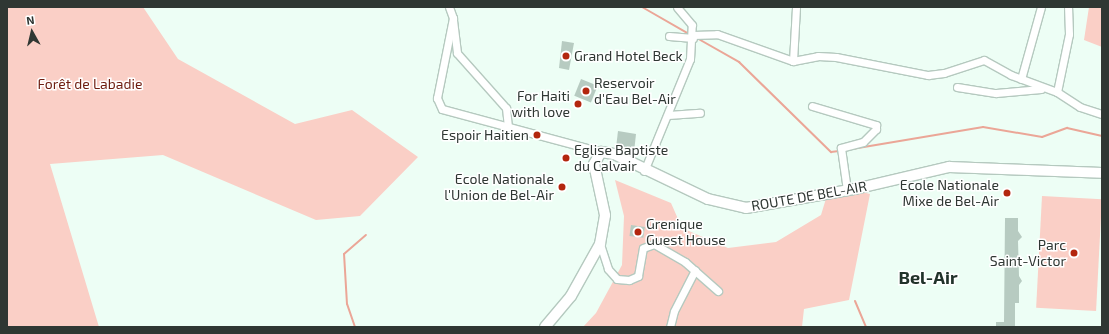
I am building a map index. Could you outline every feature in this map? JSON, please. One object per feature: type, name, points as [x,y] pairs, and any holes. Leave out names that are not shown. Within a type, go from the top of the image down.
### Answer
[{"type":"street","points":[[450,7],[453,18],[457,53],[506,108],[508,126]]},
{"type":"street","points":[[644,171],[690,59],[693,36],[689,20],[677,7]]},
{"type":"street","points":[[793,61],[796,7]]},
{"type":"street","points":[[1021,80],[1041,7]]},
{"type":"street","points":[[1058,92],[1069,34],[1068,7]]},
{"type":"street","points":[[453,18],[440,71],[437,98],[440,107],[601,152],[594,164],[605,215],[600,244],[571,296],[545,327]]},
{"type":"street","points":[[669,36],[716,34],[793,61],[818,56],[836,57],[928,75],[944,73],[984,60],[1021,80],[1044,89],[1058,92],[1080,107],[1102,114]]},
{"type":"street","points":[[958,87],[996,93],[1044,89]]},
{"type":"street","points":[[812,106],[876,125],[863,142],[840,150],[847,190]]},
{"type":"street","points":[[668,115],[700,113]]},
{"type":"street","name":"ROUTE DE BEL-AIR","points":[[601,152],[614,154],[644,171],[708,199],[746,208],[847,190],[949,167],[1102,173]]},
{"type":"street","points":[[600,244],[608,269],[617,279],[629,280],[638,276],[643,248],[650,244],[664,247],[695,270],[718,291]]},
{"type":"street","points":[[670,327],[674,311],[695,270]]},
{"type":"green space","name":"Forêt de Labadie","points":[[7,7],[143,7],[178,59],[295,124],[352,110],[418,157],[360,216],[316,220],[163,155],[50,164],[99,327],[7,327]]},
{"type":"green space","points":[[1089,7],[1102,7],[1102,47],[1084,40]]},
{"type":"green space","points":[[615,180],[671,203],[682,228],[728,248],[776,242],[821,215],[828,192],[842,187],[870,194],[849,300],[804,309],[802,327],[583,327],[596,313],[622,265],[624,216]]},
{"type":"green space","points":[[1042,196],[1102,199],[1096,311],[1036,308]]},
{"type":"building","name":"Grand Hotel Beck","points":[[562,41],[574,43],[569,70],[559,68]]},
{"type":"building","name":"Reservoir d'Eau Bel-Air","points":[[581,79],[598,86],[591,102],[574,96]]},
{"type":"building","name":"Reservoir d'Eau Bel-Air","points":[[618,131],[636,134],[634,152],[616,148]]},
{"type":"building","points":[[1005,218],[1018,218],[1018,231],[1022,237],[1018,241],[1019,276],[1022,281],[1019,285],[1019,303],[1015,303],[1015,327],[996,327],[996,322],[1004,322]]},
{"type":"building","name":"Grenique Guest House","points":[[631,225],[645,227],[643,238],[629,236]]},
{"type":"waterway","points":[[642,7],[689,34]]},
{"type":"waterway","points":[[695,37],[739,62],[831,152],[839,151]]},
{"type":"waterway","points":[[852,149],[983,127],[1042,137],[1067,128],[1102,136]]},
{"type":"waterway","points":[[355,327],[347,304],[344,254],[366,235]]},
{"type":"waterway","points":[[855,301],[866,327]]},
{"type":"place","name":"Grand Hotel Beck","points":[[566,56]]},
{"type":"place","name":"Reservoir d'Eau Bel-Air","points":[[586,91]]},
{"type":"place","name":"For Haiti with love","points":[[578,104]]},
{"type":"place","name":"Espoir Haitien","points":[[537,135]]},
{"type":"place","name":"Eglise Baptiste du Calvair","points":[[566,158]]},
{"type":"place","name":"Ecole Nationale l'Union de Bel-Air","points":[[562,187]]},
{"type":"place","name":"Ecole Nationale Mixe de Bel-Air","points":[[1007,193]]},
{"type":"place","name":"Grenique Guest House","points":[[638,232]]},
{"type":"place","name":"Parc Saint-Victor","points":[[1074,253]]},
{"type":"district","name":"Bel-Air","points":[[928,277]]}]
